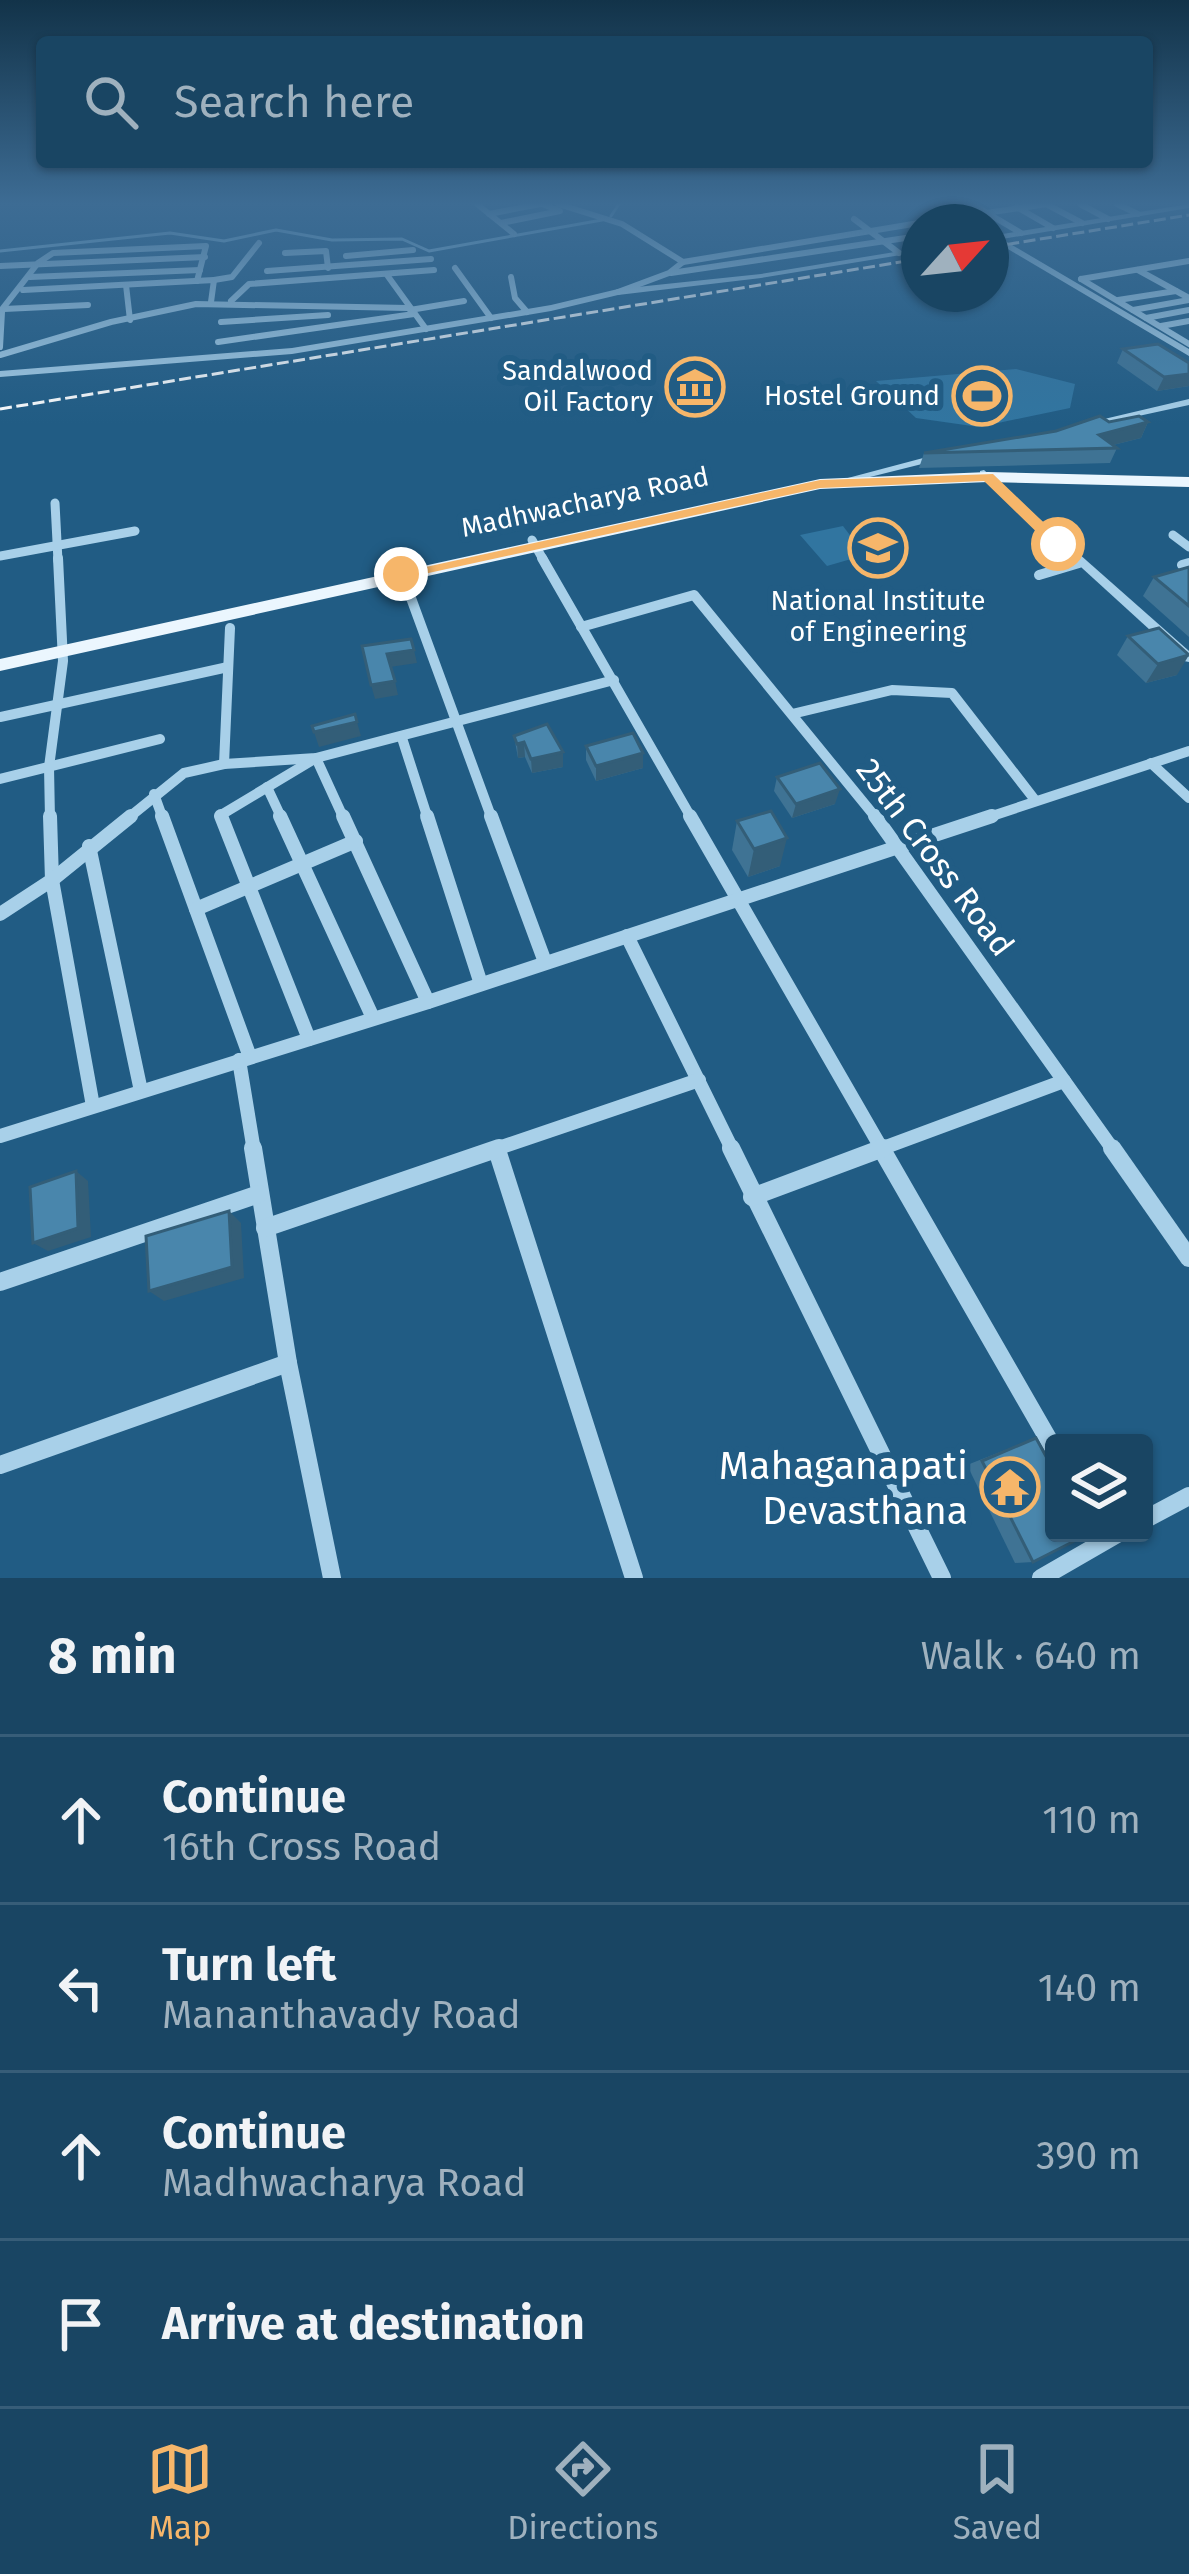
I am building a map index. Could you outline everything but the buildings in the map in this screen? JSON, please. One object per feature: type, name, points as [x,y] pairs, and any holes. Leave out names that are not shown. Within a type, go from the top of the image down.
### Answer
[{"type":"main road","name":"Madhwacharya Road","points":[[0,661],[843,479],[986,475],[1189,480]]},
{"type":"street","points":[[30,278],[2,315],[0,351],[215,302],[329,311]]},
{"type":"street","points":[[185,308],[194,278]]},
{"type":"street","points":[[22,290],[230,278]]},
{"type":"street","points":[[231,301],[258,278]]},
{"type":"street","points":[[249,284],[354,278]]},
{"type":"street","points":[[389,278],[425,329]]},
{"type":"street","points":[[462,278],[491,318]]},
{"type":"street","points":[[511,278],[515,298],[527,312]]},
{"type":"street","points":[[618,292],[657,278]]},
{"type":"street","points":[[0,374],[292,351],[618,292],[735,278]]},
{"type":"street","points":[[1062,278],[1189,349]]},
{"type":"street","points":[[1089,278],[1081,279],[1173,334],[1189,349]]},
{"type":"street","points":[[1151,278],[1189,299]]},
{"type":"street","points":[[214,280],[221,322],[216,355]]},
{"type":"street","points":[[1117,301],[1189,283]]},
{"type":"street","points":[[154,315],[156,284]]},
{"type":"street","points":[[126,285],[130,320]]},
{"type":"street","points":[[1106,294],[1169,287]]},
{"type":"street","points":[[1133,310],[1189,299]]},
{"type":"street","points":[[218,342],[464,302]]},
{"type":"street","points":[[249,332],[251,303]]},
{"type":"street","points":[[2,315],[88,305]]},
{"type":"street","points":[[221,322],[350,309],[411,310]]},
{"type":"street","points":[[348,323],[350,309]]},
{"type":"street","points":[[1146,318],[1189,310]]},
{"type":"street","points":[[327,327],[329,311]]},
{"type":"street","points":[[1160,326],[1189,321]]},
{"type":"street","points":[[1173,334],[1189,331]]},
{"type":"street","points":[[1063,430],[1189,402]]},
{"type":"street","points":[[843,479],[949,454]]},
{"type":"street","points":[[986,475],[1189,658]]},
{"type":"street","points":[[55,503],[63,648],[49,767],[52,880],[92,1106]]},
{"type":"street","points":[[0,556],[135,531]]},
{"type":"street","points":[[1173,535],[1189,547]]},
{"type":"street","points":[[533,543],[1046,1434]]},
{"type":"street","points":[[1039,575],[1079,563]]},
{"type":"street","points":[[401,572],[544,962]]},
{"type":"street","name":"25th Cross Road","points":[[581,627],[694,595],[901,847],[1188,1254]]},
{"type":"street","points":[[224,764],[230,628]]},
{"type":"street","points":[[0,717],[228,667]]},
{"type":"street","points":[[0,914],[52,880],[184,773],[224,764],[316,758],[614,680]]},
{"type":"street","points":[[792,714],[888,691],[952,693],[1036,800]]},
{"type":"street","points":[[402,738],[481,984]]},
{"type":"street","points":[[0,779],[160,739]]},
{"type":"street","points":[[0,1136],[428,1002],[1188,751]]},
{"type":"street","points":[[309,1039],[221,814],[316,758]]},
{"type":"street","points":[[316,758],[428,1002]]},
{"type":"street","points":[[1151,763],[1189,798]]},
{"type":"street","points":[[267,787],[373,1018]]},
{"type":"street","points":[[154,794],[244,1058],[259,1194],[332,1578]]},
{"type":"street","points":[[196,908],[356,842]]},
{"type":"street","points":[[89,846],[141,1091]]},
{"type":"street","points":[[627,936],[942,1578]]},
{"type":"street","points":[[265,1228],[698,1080]]},
{"type":"street","points":[[752,1197],[1064,1081]]},
{"type":"street","points":[[497,1150],[634,1578]]},
{"type":"street","points":[[0,1282],[259,1194]]},
{"type":"street","points":[[0,1465],[288,1363]]},
{"type":"street","points":[[1153,1515],[1189,1496]]},
{"type":"street","points":[[1041,1578],[1097,1542]]},
{"type":"shaded area","name":"Hostel Ground","points":[[1016,369],[1075,384],[1070,408],[979,427],[916,418],[876,381]]},
{"type":"shaded area","points":[[843,526],[865,555],[827,566],[800,535]]},
{"type":"railway","points":[[0,409],[805,278]]},
{"type":"place","name":"Sandalwood Oil Factory","points":[[695,387]]},
{"type":"place","name":"Hostel Ground","points":[[982,396]]},
{"type":"place","name":"National Institute of Engineering","points":[[878,548]]},
{"type":"place","name":"Mahaganapati Devasthana","points":[[1010,1487]]},
{"type":"route","points":[[401,574],[820,484],[887,480],[988,477],[1058,544]]}]
